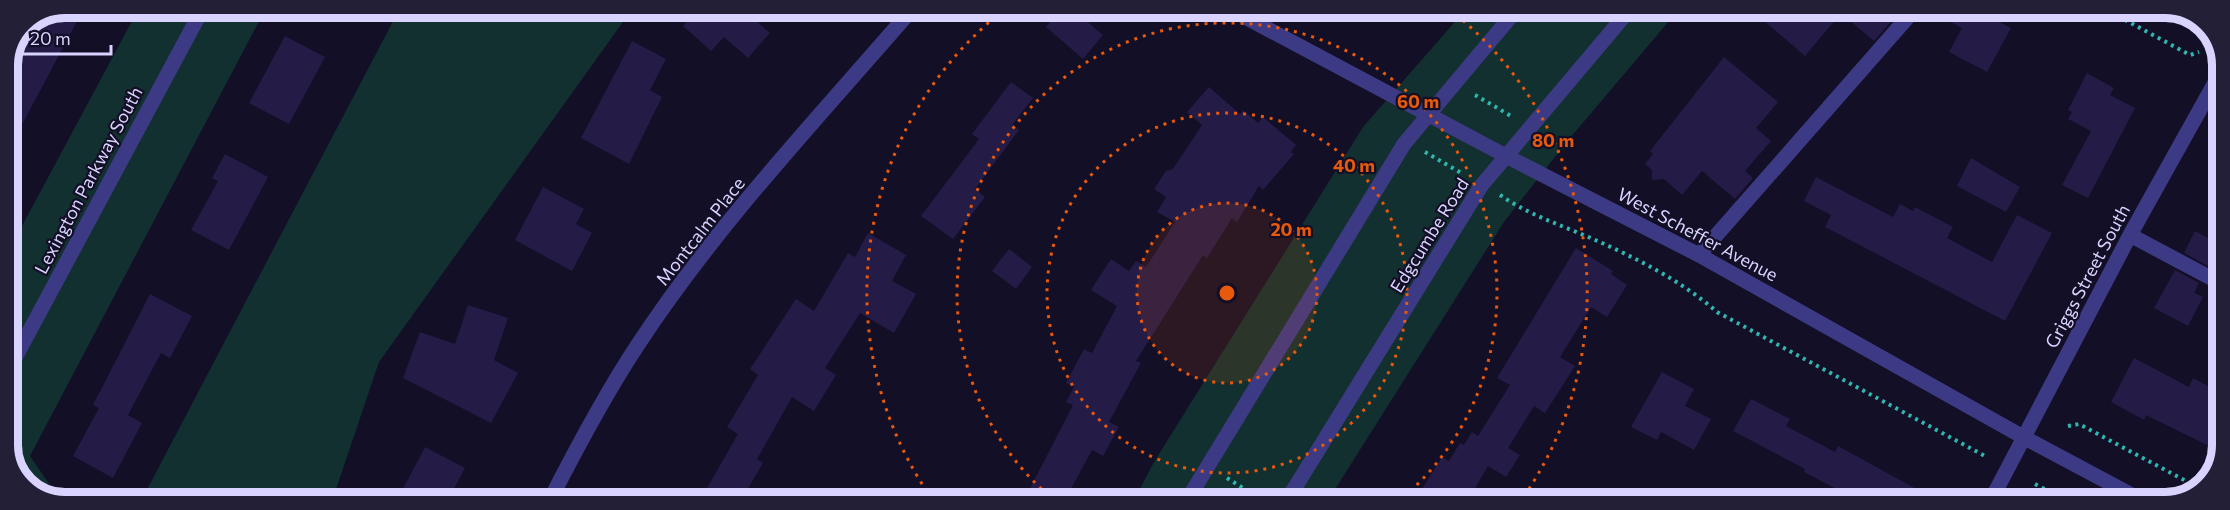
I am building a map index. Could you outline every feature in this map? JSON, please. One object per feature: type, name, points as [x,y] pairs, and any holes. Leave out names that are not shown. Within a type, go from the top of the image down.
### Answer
[{"type":"street","name":"Lexington Parkway South","points":[[18,351],[198,18]]},
{"type":"street","name":"Montcalm Place","points":[[554,492],[588,426],[639,342],[715,239],[904,18]]},
{"type":"street","name":"West Scheffer Avenue","points":[[1250,18],[1506,156],[1698,255],[2126,492]]},
{"type":"street","points":[[1193,492],[1404,144],[1509,18]]},
{"type":"street","name":"Edgcumbe Road","points":[[1292,492],[1481,186],[1623,18]]},
{"type":"street","points":[[1698,255],[1908,18]]},
{"type":"street","name":"Griggs Street South","points":[[1995,492],[2130,236],[2212,88]]},
{"type":"street","points":[[2130,236],[2212,279]]},
{"type":"path","points":[[2122,18],[2190,55],[2199,52]]},
{"type":"path","points":[[1474,95],[1514,118]]},
{"type":"path","points":[[1422,150],[1466,176]]},
{"type":"path","points":[[1497,193],[1523,211],[1594,239],[1693,291],[1717,312],[1985,456]]},
{"type":"path","points":[[2068,426],[2079,424],[2191,484]]},
{"type":"path","points":[[1219,473],[1249,492]]},
{"type":"path","points":[[2035,484],[2050,492]]},
{"type":"green space","points":[[134,18],[261,18],[30,456],[54,490],[42,486],[30,476],[24,468],[18,448],[18,233]]},
{"type":"green space","points":[[395,18],[626,18],[379,362],[335,492],[146,492]]},
{"type":"green space","points":[[1458,18],[1672,18],[1565,144],[1504,222],[1333,492],[1138,492],[1154,462],[1363,127]]},
{"type":"building","points":[[79,18],[18,132],[18,65],[26,39],[39,26],[47,22],[56,19]]},
{"type":"building","points":[[690,18],[753,18],[770,33],[748,58],[724,37],[711,51],[683,26]]},
{"type":"building","points":[[1054,18],[1083,18],[1103,35],[1083,59],[1046,27]]},
{"type":"building","points":[[1761,18],[1837,18],[1805,56]]},
{"type":"building","points":[[1847,18],[1894,18],[1874,41]]},
{"type":"building","points":[[1943,18],[1991,18],[2011,28],[1987,72],[1949,52],[1962,28]]},
{"type":"building","points":[[285,36],[325,57],[289,124],[249,103]]},
{"type":"building","points":[[632,41],[666,59],[650,90],[662,97],[629,164],[581,138]]},
{"type":"building","points":[[1724,57],[1778,102],[1756,128],[1771,141],[1745,171],[1753,178],[1735,199],[1702,171],[1682,195],[1664,179],[1652,180],[1652,170],[1645,164],[1653,154],[1650,151]]},
{"type":"building","points":[[2087,73],[2114,88],[2110,95],[2135,108],[2088,198],[2062,185],[2091,131],[2068,119],[2072,112],[2068,110]]},
{"type":"building","points":[[1011,82],[1033,98],[1012,125],[1019,130],[975,189],[985,197],[953,239],[921,216],[979,139],[972,134]]},
{"type":"building","points":[[1209,87],[1240,114],[1243,110],[1258,123],[1263,117],[1296,145],[1291,152],[1294,154],[1263,190],[1259,186],[1237,222],[1232,218],[1207,258],[1203,255],[1136,361],[1141,363],[1109,422],[1119,427],[1103,456],[1092,450],[1069,492],[1028,492],[1073,405],[1066,402],[1074,387],[1066,383],[1084,349],[1092,353],[1117,306],[1091,290],[1111,259],[1129,271],[1136,261],[1146,267],[1175,222],[1157,212],[1166,197],[1154,189],[1166,171],[1173,169],[1202,125],[1187,112]]},
{"type":"building","points":[[225,154],[268,177],[229,250],[191,230],[218,181],[212,178]]},
{"type":"building","points":[[1971,158],[2020,187],[2006,212],[1957,186]]},
{"type":"building","points":[[1816,177],[1893,217],[1900,204],[1913,211],[1915,207],[1953,227],[1947,238],[1992,262],[2017,215],[2052,233],[2005,321],[1825,227],[1831,215],[1804,201]]},
{"type":"building","points":[[543,187],[584,209],[576,224],[592,233],[572,271],[515,240]]},
{"type":"building","points":[[2195,231],[2212,240],[2212,259],[2208,266],[2184,253]]},
{"type":"building","points":[[868,233],[906,255],[892,281],[916,294],[894,333],[860,313],[825,368],[836,375],[814,411],[792,397],[757,459],[763,463],[746,492],[705,492],[738,434],[727,427],[758,375],[750,369],[796,299],[814,311],[848,253],[855,257]]},
{"type":"building","points":[[1576,248],[1613,271],[1611,274],[1627,285],[1607,317],[1591,307],[1560,357],[1575,366],[1545,413],[1534,406],[1508,448],[1520,455],[1506,477],[1488,466],[1473,492],[1420,492],[1442,457],[1449,461],[1460,443],[1464,445],[1472,432],[1478,436],[1510,385],[1497,378]]},
{"type":"building","points":[[1009,249],[1032,267],[1016,289],[992,271]]},
{"type":"building","points":[[2175,270],[2199,283],[2194,293],[2203,297],[2188,326],[2154,308]]},
{"type":"building","points":[[150,294],[192,316],[170,358],[161,353],[128,415],[142,423],[113,478],[73,456],[99,408],[93,405]]},
{"type":"building","points":[[468,305],[508,318],[494,360],[518,373],[491,423],[403,378],[420,332],[455,344]]},
{"type":"building","points":[[2134,358],[2189,387],[2193,378],[2212,388],[2212,447],[2146,415],[2144,420],[2111,402]]},
{"type":"building","points":[[1662,372],[1694,389],[1685,406],[1711,419],[1694,450],[1661,432],[1657,440],[1631,427]]},
{"type":"building","points":[[1751,399],[1790,419],[1786,426],[1835,452],[1838,446],[1922,492],[1842,492],[1804,472],[1805,469],[1733,431]]},
{"type":"building","points":[[425,447],[465,468],[452,492],[401,492]]}]
